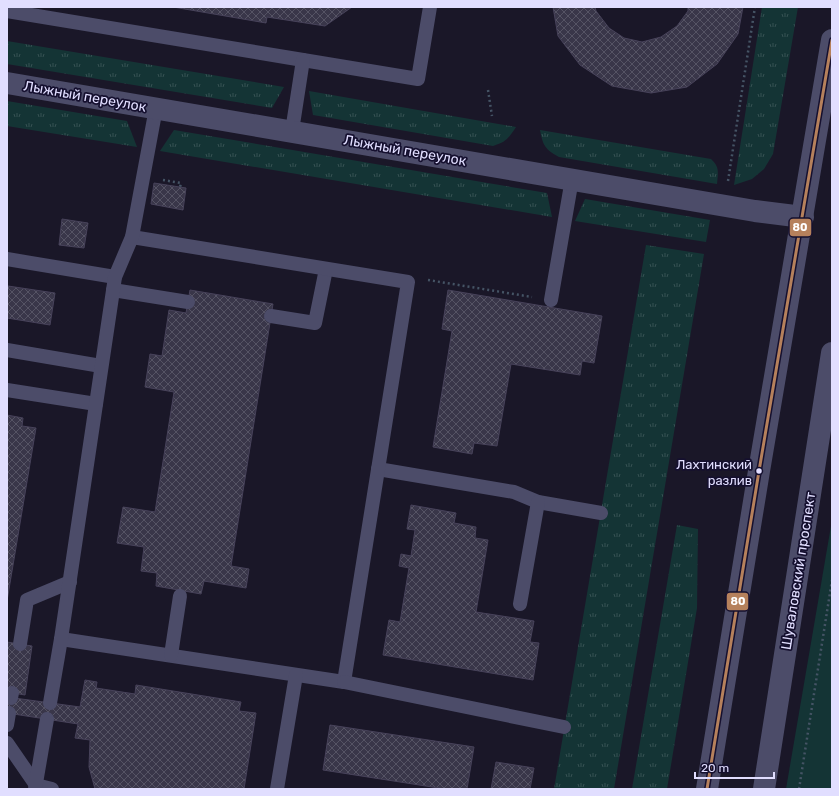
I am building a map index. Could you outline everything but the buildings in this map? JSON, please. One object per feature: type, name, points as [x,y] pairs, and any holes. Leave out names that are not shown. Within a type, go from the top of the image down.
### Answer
[{"type":"street","points":[[707,789],[832,40]]},
{"type":"street","name":"Лыжный переулок","points":[[7,83],[803,217]]},
{"type":"street","name":"Шуваловский проспект","points":[[764,789],[832,353]]},
{"type":"lane","points":[[7,11],[418,78],[430,7]]},
{"type":"lane","points":[[292,131],[303,60]]},
{"type":"lane","points":[[50,703],[70,582],[114,283],[132,237],[156,108]]},
{"type":"lane","points":[[551,300],[572,179]]},
{"type":"lane","points":[[132,237],[408,282],[344,682]]},
{"type":"lane","points":[[7,259],[114,283],[188,302]]},
{"type":"lane","points":[[271,316],[315,323],[326,269]]},
{"type":"lane","points":[[7,350],[102,366]]},
{"type":"lane","points":[[7,390],[96,404]]},
{"type":"lane","points":[[378,469],[514,492],[538,502],[601,513]]},
{"type":"lane","points":[[520,604],[538,502]]},
{"type":"lane","points":[[20,644],[27,600],[70,582]]},
{"type":"lane","points":[[171,655],[180,596]]},
{"type":"lane","points":[[61,639],[344,682],[564,727]]},
{"type":"lane","points":[[277,789],[296,675]]},
{"type":"lane","points":[[36,787],[47,719]]},
{"type":"lane","points":[[7,743],[36,787],[52,789]]},
{"type":"path","points":[[727,184],[755,7]]},
{"type":"path","points":[[488,90],[492,116]]},
{"type":"path","points":[[408,282],[422,279],[551,300]]},
{"type":"path","points":[[799,789],[832,580]]},
{"type":"green space","points":[[762,7],[798,7],[773,154],[764,169],[752,179],[734,185]]},
{"type":"green space","points":[[7,41],[284,87],[272,108],[7,64]]},
{"type":"green space","points":[[309,91],[516,127],[506,140],[493,146],[313,115]]},
{"type":"green space","points":[[7,101],[127,121],[137,147],[7,126]]},
{"type":"green space","points":[[174,130],[547,193],[552,217],[160,151]]},
{"type":"green space","points":[[540,130],[711,159],[717,168],[717,184],[559,157],[545,146]]},
{"type":"green space","points":[[585,199],[710,220],[706,242],[575,221]]},
{"type":"green space","points":[[646,245],[704,254],[614,789],[554,789]]},
{"type":"green space","points":[[832,520],[832,789],[786,789]]},
{"type":"green space","points":[[677,525],[698,529],[697,608],[667,789],[632,789]]},
{"type":"transit line","name":"80","points":[[707,789],[832,40]]},
{"type":"place","name":"Лахтинский разлив","points":[[759,471]]}]
